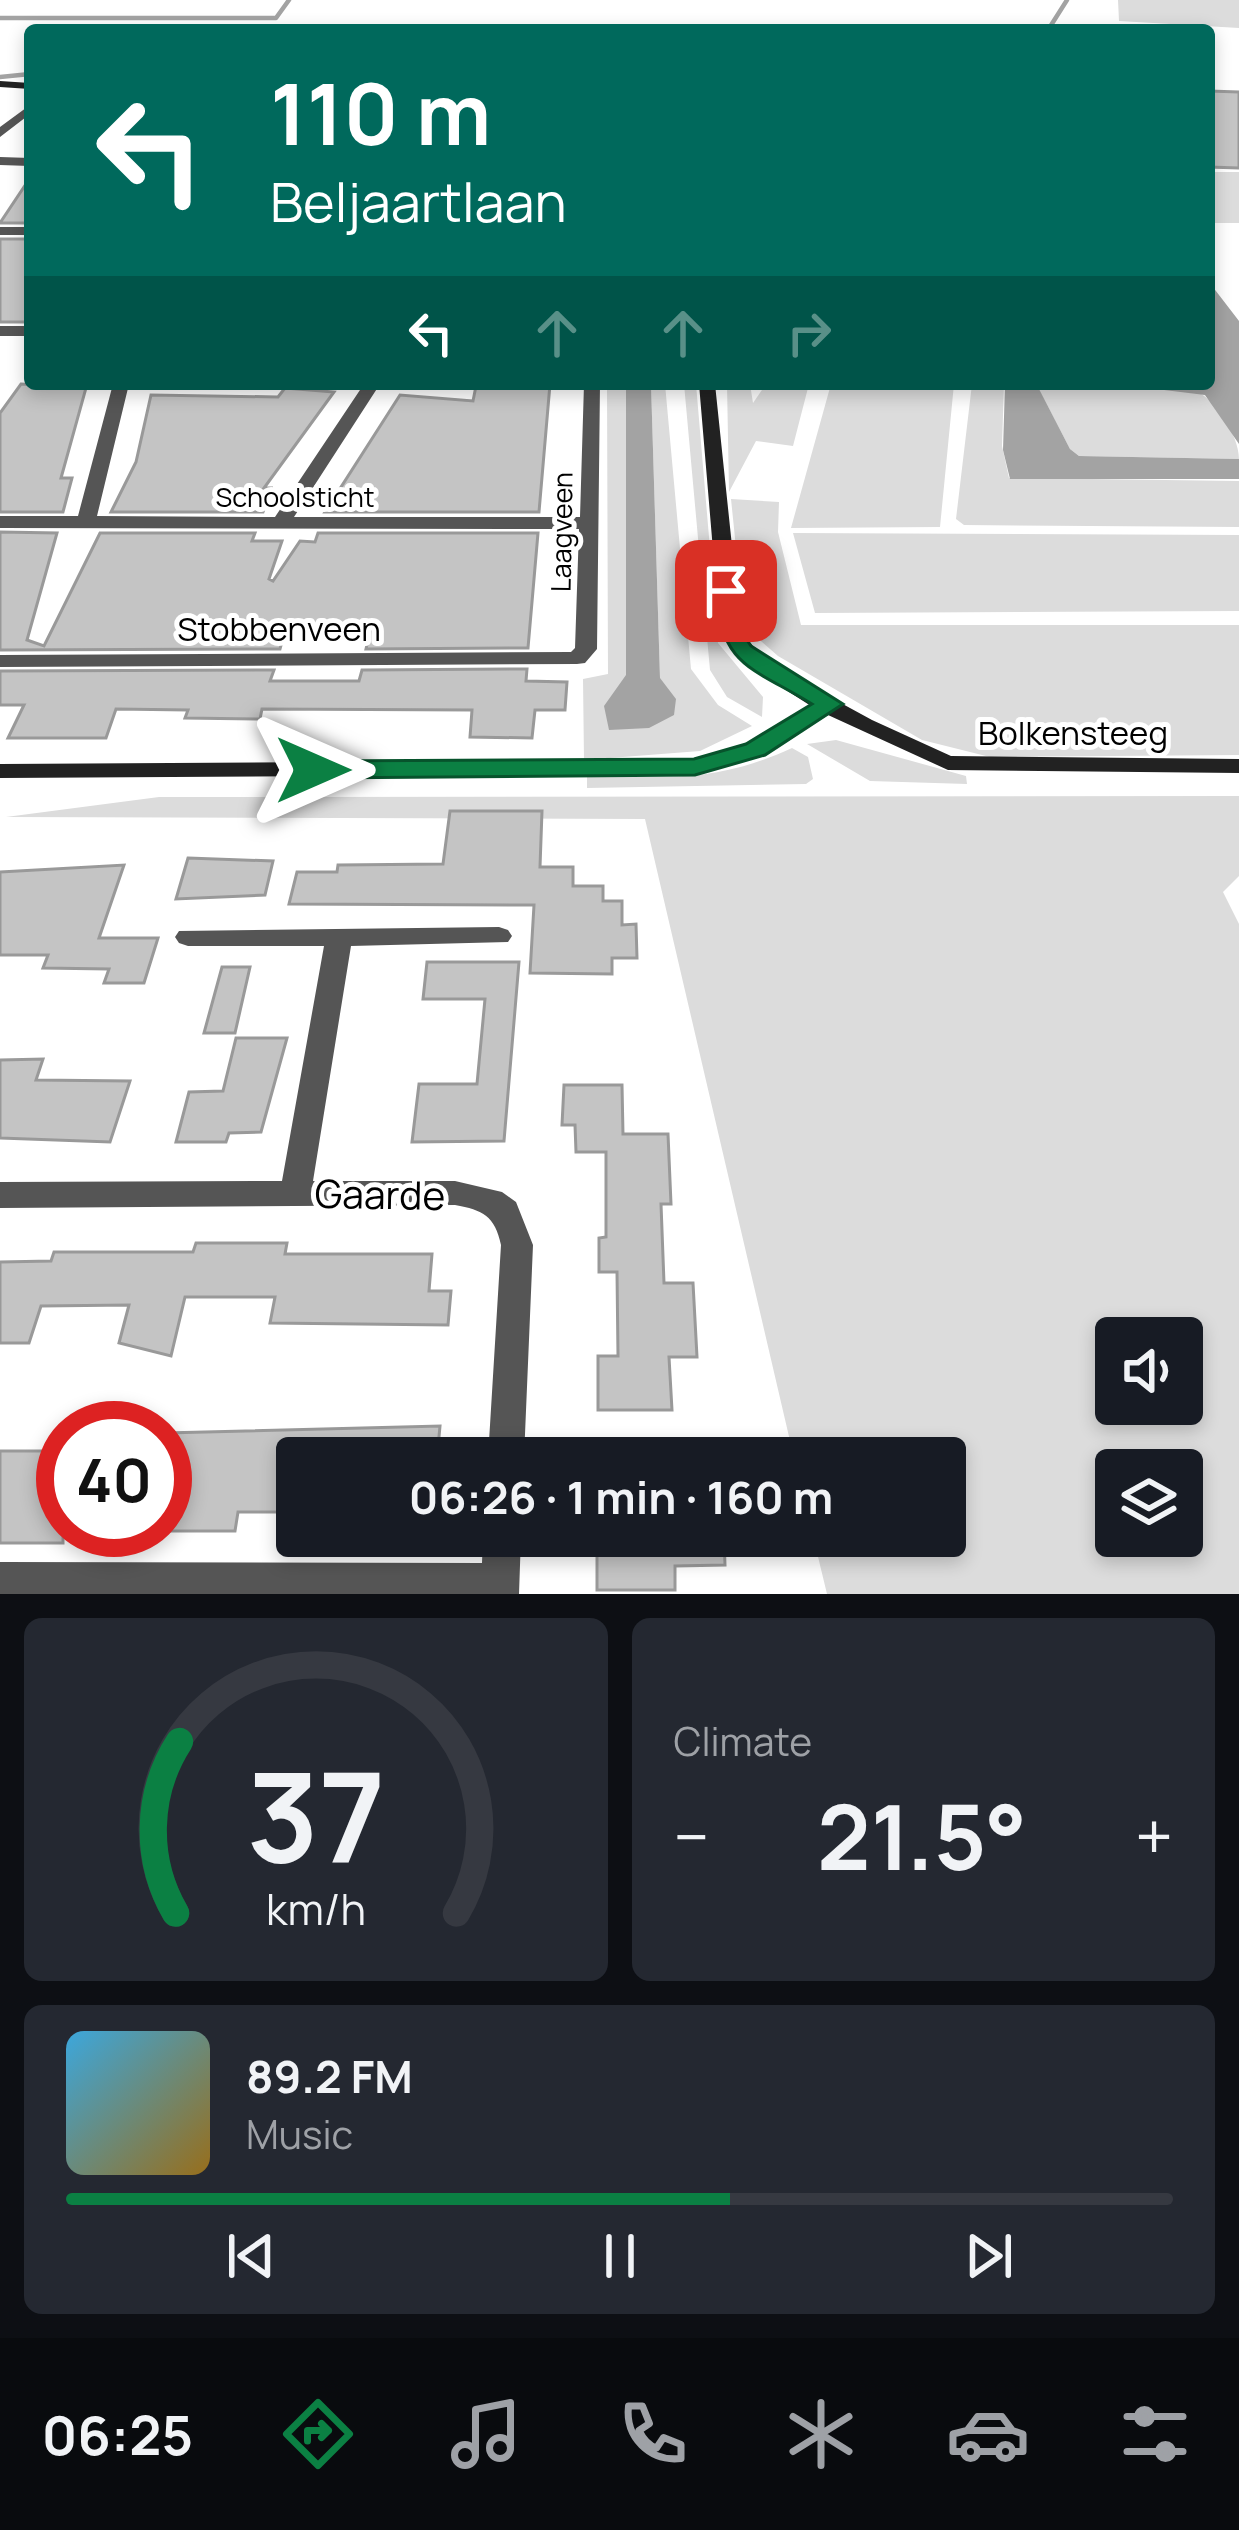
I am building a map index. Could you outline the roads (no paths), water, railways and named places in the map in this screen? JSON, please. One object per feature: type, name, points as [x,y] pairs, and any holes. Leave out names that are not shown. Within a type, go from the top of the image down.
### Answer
[{"type":"street","points":[[86,522],[119,390]]},
{"type":"street","points":[[280,523],[368,390]]},
{"type":"street","name":"Laagveen","points":[[559,661],[577,658],[586,649],[592,390]]},
{"type":"street","name":"Bolkensteeg","points":[[708,390],[731,634],[758,662],[906,747],[948,764],[1239,766]]},
{"type":"street","name":"Schoolsticht","points":[[0,522],[589,523]]},
{"type":"street","name":"Stobbenveen","points":[[0,661],[559,661]]},
{"type":"street","points":[[0,771],[695,767],[756,749],[830,704]]},
{"type":"street","points":[[295,1192],[339,936]]},
{"type":"street","points":[[188,937],[499,936]]},
{"type":"street","name":"Gaarde","points":[[0,1195],[454,1193],[492,1199],[512,1216],[517,1245],[507,1437]]},
{"type":"street","points":[[0,1581],[500,1588],[501,1557]]},
{"type":"waterway","points":[[0,18],[276,18],[289,0]]},
{"type":"waterway","points":[[1052,24],[1067,0]]},
{"type":"waterway","points":[[0,77],[24,75]]}]
